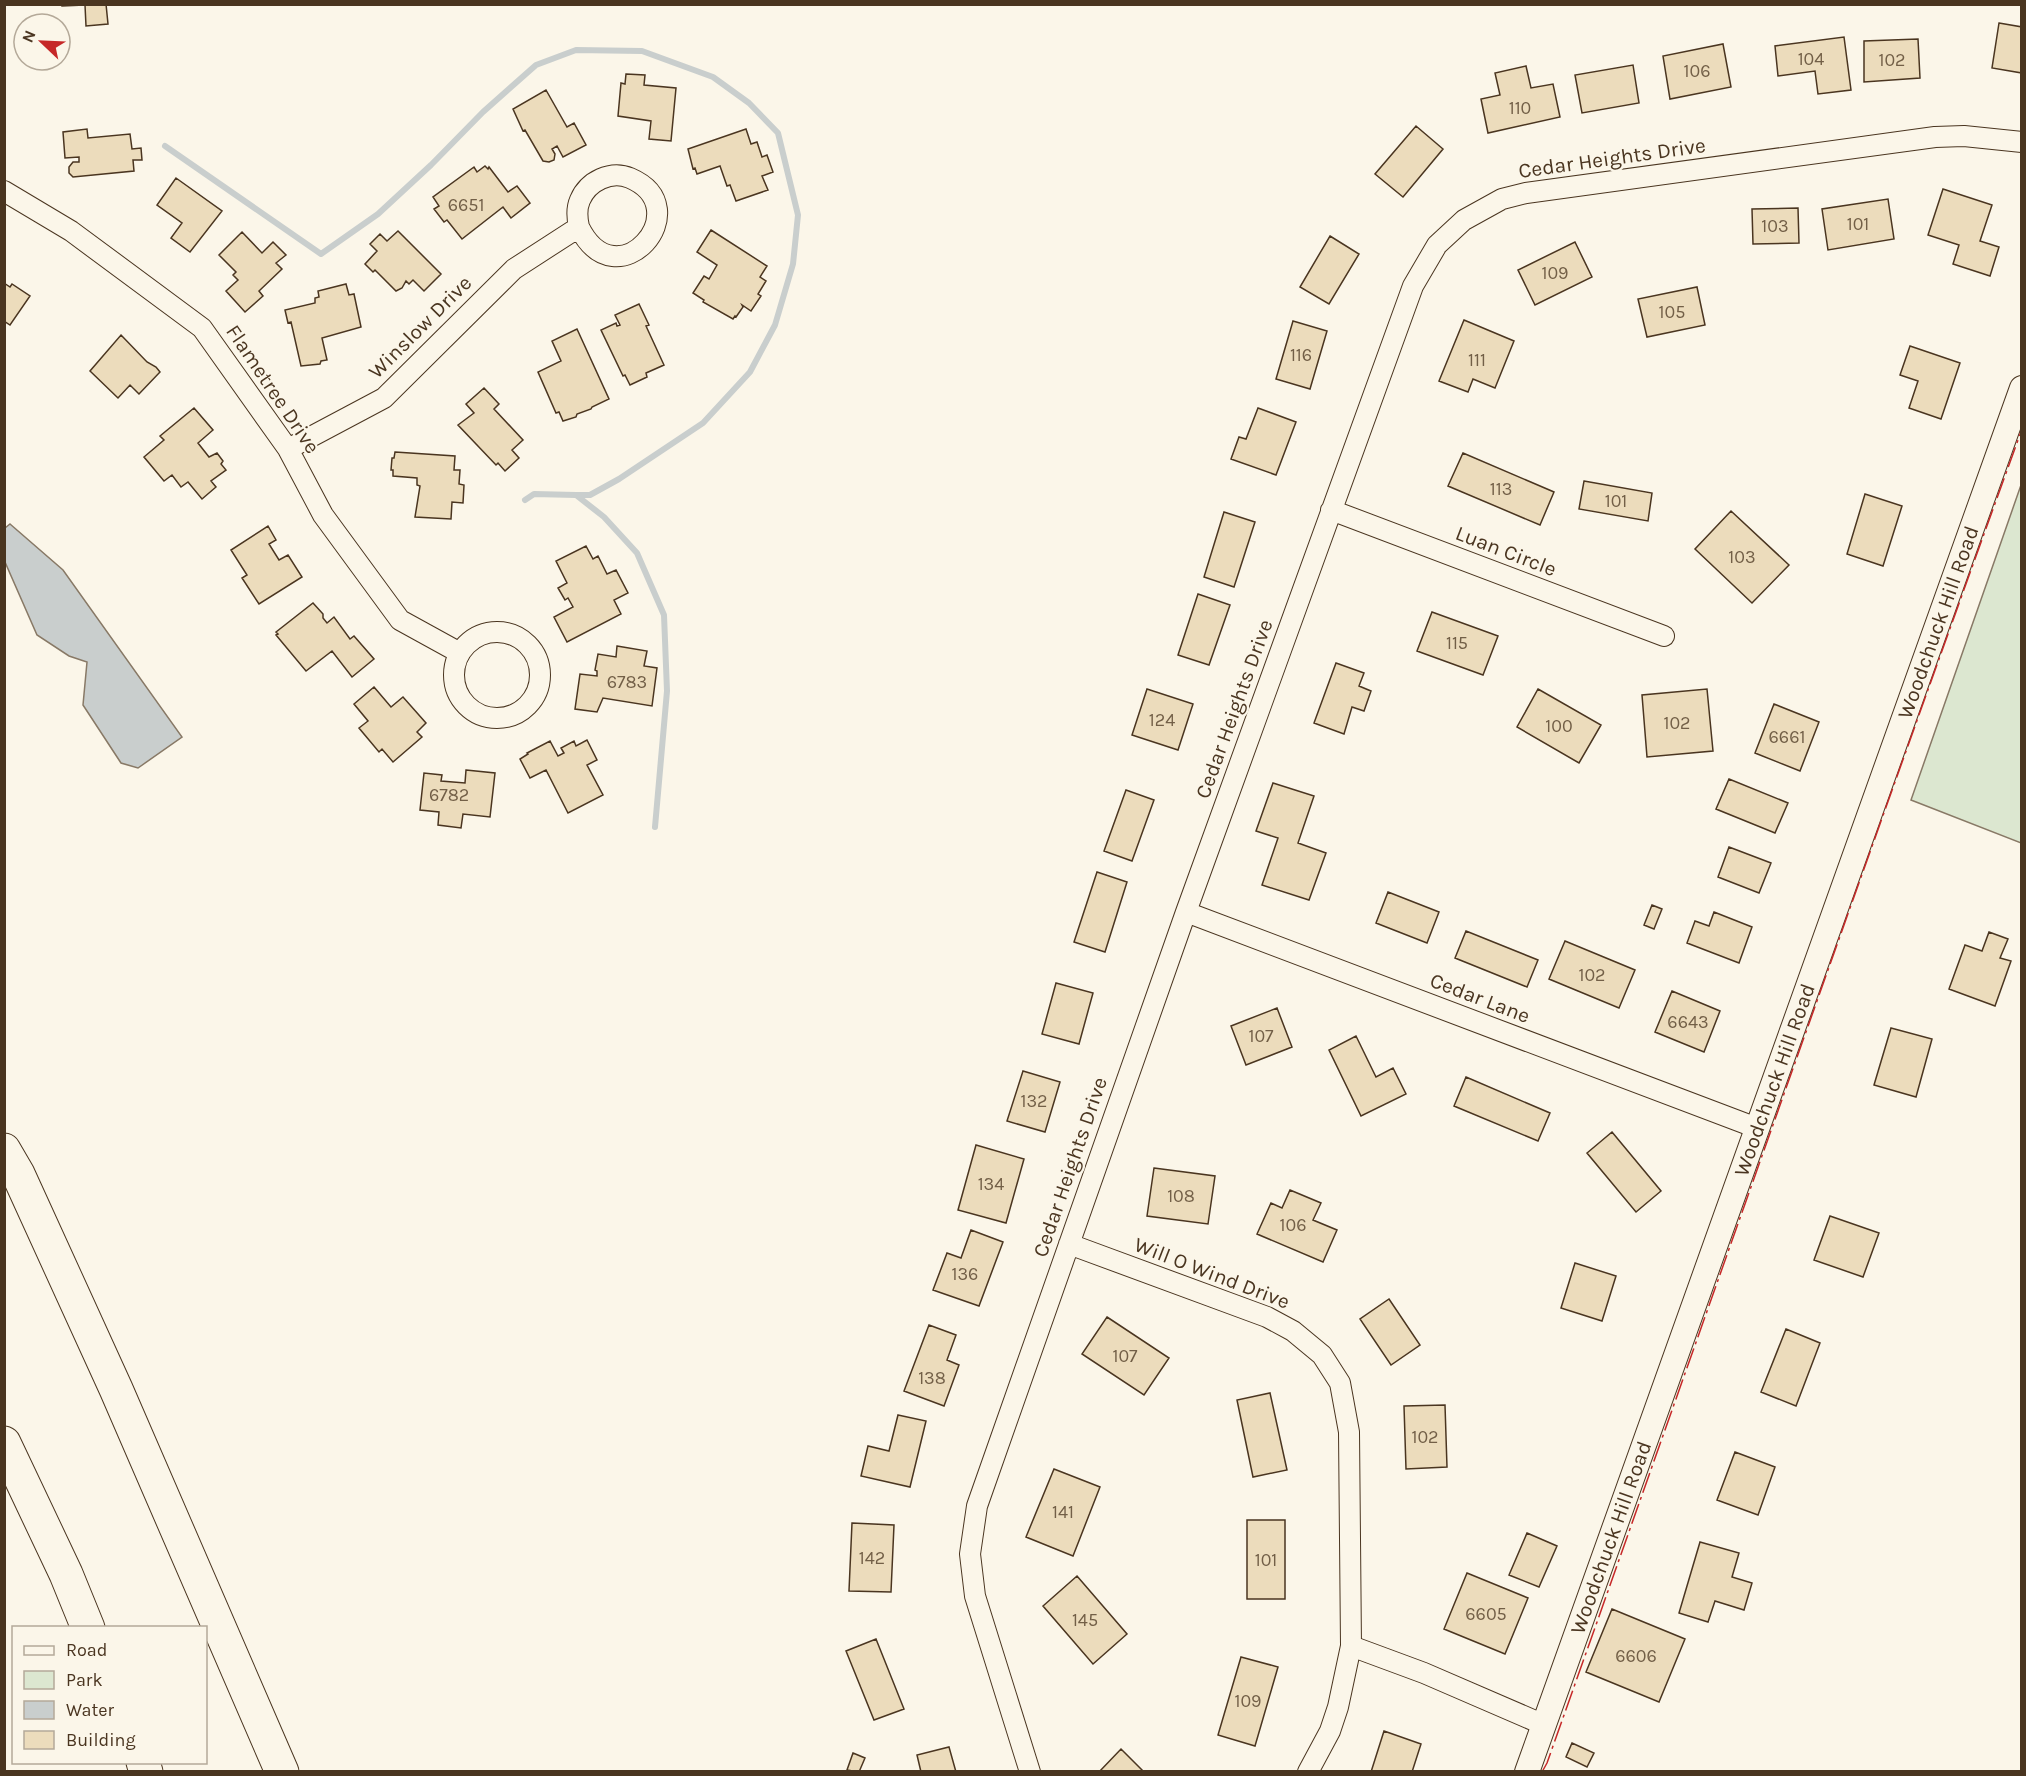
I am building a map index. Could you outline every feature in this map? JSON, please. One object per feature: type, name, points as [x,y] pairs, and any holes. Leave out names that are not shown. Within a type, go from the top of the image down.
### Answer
[{"type":"highway","points":[[4,1150],[18,1174],[116,1389],[282,1772]]},
{"type":"highway","points":[[4,1443],[66,1574],[87,1626]]},
{"type":"street","name":"Cedar Heights Drive","points":[[1030,1772],[975,1596],[970,1554],[977,1506],[1186,912],[1331,510],[1413,286],[1437,245],[1464,220],[1502,199],[1538,191],[1935,137],[1964,136],[2022,142]]},
{"type":"street","points":[[612,175],[626,176],[639,182],[649,191],[655,204],[657,217],[654,231],[646,243],[635,251],[622,255],[608,255],[595,249],[585,240],[579,227],[577,214],[580,200],[587,188],[612,175]]},
{"type":"street","name":"Flametree Drive","points":[[4,191],[71,231],[202,328],[288,449],[323,515],[400,620],[460,653]]},
{"type":"street","name":"Winslow Drive","points":[[288,449],[384,398],[514,269],[579,227]]},
{"type":"street","name":"Woodchuck Hill Road","points":[[1527,1772],[1542,1724],[2022,388]]},
{"type":"street","name":"Luan Circle","points":[[1331,510],[1664,636]]},
{"type":"street","points":[[491,632],[506,632],[520,638],[531,648],[540,668],[540,683],[534,697],[520,712],[506,717],[491,718],[477,713],[465,704],[454,682],[455,667],[460,653],[470,641],[491,632]]},
{"type":"street","name":"Cedar Lane","points":[[1186,912],[1757,1128]]},
{"type":"street","name":"Will O Wind Drive","points":[[1069,1244],[1267,1317],[1293,1331],[1322,1354],[1340,1383],[1349,1432],[1351,1646],[1338,1707],[1330,1731],[1308,1772]]},
{"type":"street","points":[[1351,1646],[1424,1673],[1542,1724]]},
{"type":"green space","points":[[2021,485],[2021,843],[1911,800]]},
{"type":"water","points":[[10,524],[63,570],[182,737],[138,768],[121,763],[83,705],[87,662],[69,656],[37,635],[5,562],[5,528]]},
{"type":"building","points":[[62,4],[106,4],[108,24],[86,26],[85,5],[62,6]]},
{"type":"building","points":[[1999,23],[2022,27],[2022,73],[1992,68]]},
{"type":"building","points":[[1844,37],[1851,90],[1818,94],[1815,71],[1778,76],[1775,46]]},
{"type":"building","points":[[1918,39],[1920,78],[1864,82],[1864,41]]},
{"type":"building","points":[[1723,44],[1731,87],[1670,99],[1663,56]]},
{"type":"building","points":[[1633,65],[1639,103],[1582,113],[1575,75]]},
{"type":"building","points":[[1526,66],[1531,88],[1553,84],[1560,117],[1488,133],[1481,99],[1500,95],[1495,73]]},
{"type":"building","points":[[626,74],[645,75],[644,85],[676,88],[671,141],[649,139],[651,121],[618,116],[621,83],[625,84]]},
{"type":"building","points":[[546,90],[567,127],[574,123],[586,145],[563,157],[557,146],[552,149],[555,154],[554,160],[549,162],[543,161],[525,130],[523,131],[513,109]]},
{"type":"building","points":[[1416,126],[1443,149],[1403,197],[1375,174]]},
{"type":"building","points":[[87,129],[88,138],[130,134],[132,149],[141,148],[142,160],[133,160],[134,171],[73,177],[69,173],[69,167],[73,162],[79,162],[79,157],[65,158],[63,132]]},
{"type":"building","points":[[746,129],[751,144],[757,142],[762,157],[767,155],[773,172],[762,176],[768,190],[736,201],[730,185],[727,186],[720,166],[697,174],[695,168],[693,169],[688,149]]},
{"type":"building","points":[[485,166],[488,169],[489,167],[508,192],[517,186],[530,203],[511,218],[503,207],[462,239],[447,220],[444,222],[434,209],[439,206],[433,197],[474,167],[477,172]]},
{"type":"building","points":[[176,178],[222,211],[190,252],[171,238],[182,223],[157,205]]},
{"type":"building","points":[[1943,189],[1992,205],[1980,241],[1999,247],[1990,276],[1953,264],[1959,245],[1928,235]]},
{"type":"building","points":[[1888,199],[1894,239],[1828,250],[1822,209]]},
{"type":"building","points":[[1798,208],[1799,243],[1753,244],[1752,209]]},
{"type":"building","points":[[711,230],[767,266],[760,277],[766,281],[758,294],[761,296],[751,311],[742,305],[743,307],[733,319],[703,302],[704,300],[693,293],[704,276],[709,279],[717,265],[697,252]]},
{"type":"building","points":[[398,231],[441,274],[424,291],[413,280],[409,284],[406,281],[402,288],[396,291],[375,270],[373,272],[365,264],[377,251],[370,244],[380,234],[387,241]]},
{"type":"building","points":[[242,232],[262,253],[273,242],[286,255],[276,263],[282,269],[259,291],[263,296],[245,312],[226,291],[238,280],[233,275],[236,272],[219,255]]},
{"type":"building","points":[[1330,236],[1359,254],[1329,304],[1300,287]]},
{"type":"building","points":[[1575,242],[1592,277],[1535,305],[1518,270]]},
{"type":"building","points":[[4,283],[10,287],[12,284],[30,296],[10,325],[4,321]]},
{"type":"building","points":[[346,284],[349,295],[354,294],[361,327],[322,338],[327,360],[321,361],[320,364],[301,366],[291,322],[288,323],[285,310],[315,303],[315,298],[319,297],[318,291]]},
{"type":"building","points":[[1697,287],[1705,325],[1647,337],[1638,299]]},
{"type":"building","points":[[639,304],[649,325],[646,326],[664,365],[646,373],[647,377],[630,385],[625,375],[623,376],[601,330],[616,323],[617,326],[620,325],[615,315]]},
{"type":"building","points":[[1464,320],[1514,341],[1495,388],[1473,379],[1468,392],[1439,381]]},
{"type":"building","points":[[1293,321],[1327,331],[1310,389],[1276,379]]},
{"type":"building","points":[[577,329],[609,399],[577,414],[576,417],[563,421],[559,412],[556,413],[538,372],[561,361],[552,341]]},
{"type":"building","points":[[121,335],[160,372],[139,394],[130,385],[118,398],[90,371]]},
{"type":"building","points":[[1910,346],[1960,363],[1941,419],[1909,408],[1918,381],[1900,375]]},
{"type":"building","points":[[484,388],[499,404],[494,409],[523,440],[512,450],[519,458],[505,471],[498,463],[496,465],[458,425],[474,413],[466,404]]},
{"type":"building","points":[[194,408],[213,430],[198,443],[209,457],[217,453],[226,470],[211,481],[216,487],[202,499],[188,482],[181,487],[172,475],[164,481],[144,457],[164,440],[160,436]]},
{"type":"building","points":[[1258,408],[1296,422],[1276,475],[1231,459],[1239,437],[1246,439]]},
{"type":"building","points":[[395,452],[455,456],[454,470],[460,470],[459,484],[464,485],[463,503],[452,502],[451,519],[415,517],[420,486],[417,485],[417,478],[393,476],[392,458]]},
{"type":"building","points":[[1463,453],[1554,492],[1540,525],[1448,486]]},
{"type":"building","points":[[1584,481],[1652,493],[1648,521],[1579,509]]},
{"type":"building","points":[[1865,494],[1902,506],[1883,566],[1847,554]]},
{"type":"building","points":[[1731,511],[1789,565],[1752,603],[1695,549]]},
{"type":"building","points":[[1224,512],[1255,522],[1234,587],[1204,577]]},
{"type":"building","points":[[268,526],[276,540],[269,544],[279,560],[288,555],[302,577],[259,604],[242,578],[247,575],[231,550]]},
{"type":"building","points":[[586,546],[593,559],[598,556],[607,574],[616,570],[628,593],[614,600],[621,614],[567,642],[554,617],[573,607],[568,598],[565,600],[558,588],[567,583],[556,561]]},
{"type":"building","points":[[1198,594],[1230,605],[1209,665],[1178,655]]},
{"type":"building","points":[[313,603],[323,614],[327,623],[334,617],[350,639],[354,636],[374,659],[352,677],[332,651],[306,671],[276,635],[278,634],[276,632]]},
{"type":"building","points":[[1432,612],[1498,636],[1483,675],[1417,651]]},
{"type":"building","points":[[617,646],[647,651],[644,666],[657,668],[652,706],[603,698],[597,712],[575,709],[580,674],[597,676],[595,670],[598,654],[616,657]]},
{"type":"building","points":[[1336,663],[1364,673],[1359,686],[1371,691],[1364,711],[1352,707],[1344,734],[1314,723]]},
{"type":"building","points":[[374,687],[391,707],[403,697],[426,723],[417,732],[422,737],[393,762],[382,749],[379,752],[359,728],[368,721],[354,704]]},
{"type":"building","points":[[1147,689],[1193,704],[1178,750],[1132,735]]},
{"type":"building","points":[[1538,689],[1601,725],[1579,763],[1517,727]]},
{"type":"building","points":[[1707,689],[1713,751],[1647,757],[1642,695]]},
{"type":"building","points":[[1774,704],[1819,722],[1800,771],[1755,753]]},
{"type":"building","points":[[587,740],[597,760],[587,765],[603,795],[568,813],[546,770],[530,778],[520,759],[550,741],[558,756],[564,753],[561,748],[574,741],[576,746]]},
{"type":"building","points":[[466,770],[495,773],[490,817],[463,814],[461,828],[438,825],[439,812],[420,810],[424,773],[442,775],[441,781],[465,783]]},
{"type":"building","points":[[1729,779],[1788,803],[1775,833],[1716,809]]},
{"type":"building","points":[[1273,783],[1314,796],[1298,843],[1326,853],[1309,900],[1262,885],[1278,838],[1256,831]]},
{"type":"building","points":[[1126,790],[1154,800],[1132,861],[1104,851]]},
{"type":"building","points":[[1729,847],[1771,863],[1759,893],[1718,877]]},
{"type":"building","points":[[1097,872],[1127,882],[1105,952],[1074,942]]},
{"type":"building","points":[[1388,892],[1439,912],[1427,943],[1376,923]]},
{"type":"building","points":[[1652,905],[1662,909],[1654,929],[1644,925]]},
{"type":"building","points":[[1714,912],[1752,927],[1739,963],[1687,943],[1695,921],[1709,926]]},
{"type":"building","points":[[1466,931],[1538,960],[1527,987],[1455,958]]},
{"type":"building","points":[[1989,932],[2008,939],[2000,958],[2011,961],[1995,1006],[1949,989],[1965,945],[1982,951]]},
{"type":"building","points":[[1565,941],[1635,970],[1619,1008],[1549,979]]},
{"type":"building","points":[[1056,983],[1093,993],[1079,1044],[1042,1034]]},
{"type":"building","points":[[1672,991],[1720,1011],[1704,1052],[1655,1032]]},
{"type":"building","points":[[1277,1008],[1292,1047],[1246,1065],[1231,1026]]},
{"type":"building","points":[[1891,1028],[1932,1039],[1916,1097],[1874,1085]]},
{"type":"building","points":[[1356,1036],[1376,1077],[1393,1068],[1406,1094],[1361,1116],[1329,1050]]},
{"type":"building","points":[[1023,1071],[1060,1082],[1045,1132],[1007,1121]]},
{"type":"building","points":[[1466,1077],[1550,1113],[1538,1141],[1454,1106]]},
{"type":"building","points":[[1612,1132],[1661,1191],[1636,1212],[1587,1153]]},
{"type":"building","points":[[976,1145],[1024,1159],[1006,1223],[958,1210]]},
{"type":"building","points":[[1154,1168],[1215,1176],[1208,1224],[1147,1216]]},
{"type":"building","points":[[1290,1190],[1321,1203],[1313,1220],[1337,1230],[1323,1262],[1257,1234],[1271,1203],[1282,1208]]},
{"type":"building","points":[[1830,1216],[1879,1233],[1863,1277],[1814,1260]]},
{"type":"building","points":[[971,1230],[1003,1242],[979,1306],[933,1290],[947,1253],[961,1258]]},
{"type":"building","points":[[1575,1263],[1616,1276],[1602,1321],[1561,1308]]},
{"type":"building","points":[[1389,1299],[1420,1345],[1391,1365],[1360,1319]]},
{"type":"building","points":[[1107,1317],[1169,1358],[1144,1395],[1082,1354]]},
{"type":"building","points":[[929,1325],[956,1335],[947,1360],[959,1365],[944,1406],[904,1391]]},
{"type":"building","points":[[1786,1329],[1820,1343],[1796,1406],[1761,1392]]},
{"type":"building","points":[[1270,1393],[1287,1470],[1253,1477],[1237,1400]]},
{"type":"building","points":[[1445,1405],[1447,1467],[1406,1469],[1404,1406]]},
{"type":"building","points":[[898,1415],[926,1421],[910,1487],[861,1476],[868,1446],[889,1451]]},
{"type":"building","points":[[1735,1452],[1775,1467],[1758,1515],[1717,1500]]},
{"type":"building","points":[[1054,1469],[1100,1487],[1073,1556],[1026,1537]]},
{"type":"building","points":[[1247,1520],[1285,1520],[1285,1599],[1247,1599]]},
{"type":"building","points":[[852,1523],[894,1525],[891,1592],[849,1591]]},
{"type":"building","points":[[1527,1533],[1557,1546],[1539,1587],[1509,1575]]},
{"type":"building","points":[[1700,1542],[1739,1553],[1732,1577],[1752,1583],[1744,1610],[1715,1601],[1708,1622],[1679,1613]]},
{"type":"building","points":[[1467,1573],[1528,1598],[1505,1654],[1444,1629]]},
{"type":"building","points":[[1077,1576],[1127,1634],[1093,1664],[1043,1606]]},
{"type":"building","points":[[1612,1609],[1685,1639],[1659,1702],[1586,1672]]},
{"type":"building","points":[[876,1639],[904,1709],[874,1720],[846,1651]]},
{"type":"building","points":[[1241,1657],[1278,1667],[1255,1746],[1218,1735]]},
{"type":"building","points":[[1384,1731],[1421,1744],[1412,1772],[1371,1772]]},
{"type":"building","points":[[1572,1743],[1594,1753],[1587,1767],[1566,1757]]},
{"type":"building","points":[[949,1747],[956,1772],[921,1772],[917,1755]]},
{"type":"building","points":[[1121,1749],[1144,1772],[1099,1772]]},
{"type":"building","points":[[853,1753],[865,1758],[859,1772],[847,1770]]},
{"type":"waterway","points":[[165,146],[321,254],[378,214],[483,112],[536,65],[576,50],[642,51],[713,77],[749,103],[778,133],[798,215],[793,264],[775,325],[750,372],[703,423],[619,479],[590,495],[576,495]]},
{"type":"waterway","points":[[525,500],[534,494],[576,495],[604,517],[637,553],[664,615],[667,691],[655,827]]},
{"type":"power","points":[[1542,1772],[2022,429]]}]
